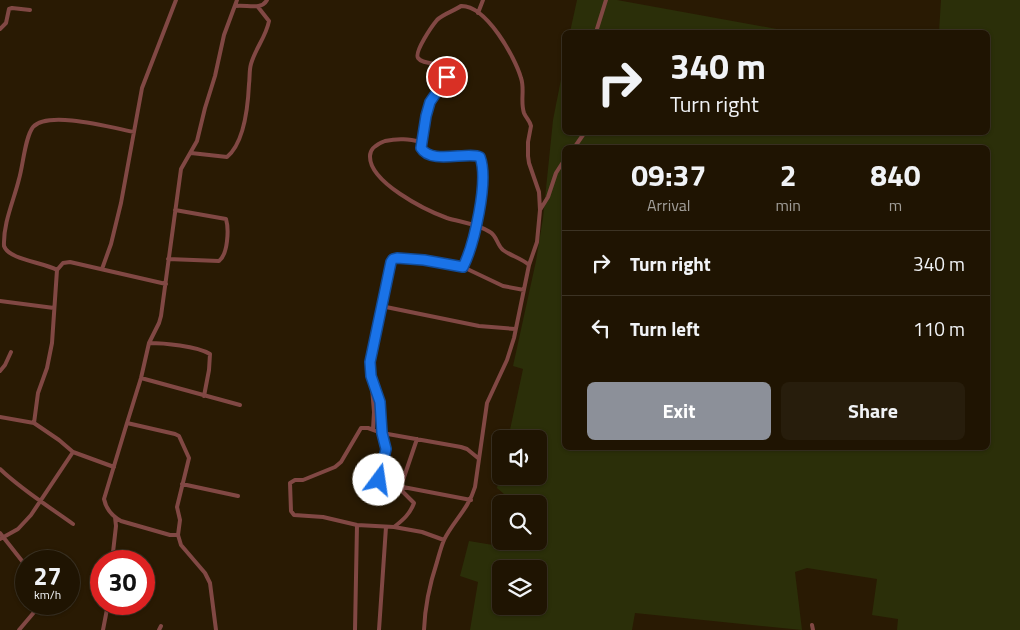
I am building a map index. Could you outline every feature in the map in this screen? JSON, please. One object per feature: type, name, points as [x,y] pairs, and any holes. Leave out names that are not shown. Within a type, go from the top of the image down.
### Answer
[{"type":"street","points":[[102,269],[111,244],[121,203],[142,88],[176,0]]},
{"type":"street","points":[[178,535],[170,535],[121,521],[115,518],[105,506],[104,499],[141,378],[149,343],[159,323],[181,168],[197,141],[224,35],[237,0]]},
{"type":"street","points":[[235,6],[258,7],[267,0]]},
{"type":"street","points":[[478,13],[483,0]]},
{"type":"street","points":[[597,30],[606,0]]},
{"type":"street","points":[[424,630],[428,588],[444,540],[471,500],[475,487],[487,402],[507,360],[529,265],[538,242],[539,192],[529,163],[528,142],[531,126],[524,114],[521,77],[496,29],[478,13],[466,6],[461,6],[437,20],[417,54],[420,60],[444,67],[447,77],[430,102],[421,148],[429,154],[457,157],[472,155],[480,157],[482,174],[481,198],[470,251],[463,267]]},
{"type":"street","points":[[191,153],[227,157],[240,137],[244,124],[250,67],[255,51],[266,33],[269,21],[258,7]]},
{"type":"street","points":[[0,29],[6,23],[9,9],[30,10]]},
{"type":"street","points":[[57,270],[15,257],[5,250],[4,246],[11,204],[19,181],[32,128],[41,123],[60,119],[134,132]]},
{"type":"street","points":[[422,142],[402,138],[380,143],[374,147],[370,154],[374,172],[384,183],[401,195],[446,217],[492,233],[501,248],[524,260],[529,265]]},
{"type":"street","points":[[540,210],[548,197],[556,173],[562,164]]},
{"type":"street","points":[[168,259],[219,261],[224,253],[226,219],[175,210]]},
{"type":"street","points":[[373,429],[374,412],[370,362],[393,259],[424,260],[463,267],[503,286],[524,290]]},
{"type":"street","points":[[34,423],[38,393],[47,368],[52,342],[57,270],[66,262],[166,284]]},
{"type":"street","points":[[0,301],[54,308]]},
{"type":"street","points":[[381,306],[479,326],[515,329]]},
{"type":"street","points":[[149,343],[171,344],[210,354],[204,396]]},
{"type":"street","points":[[0,371],[11,352]]},
{"type":"street","points":[[371,376],[380,402],[382,433],[386,449],[379,480],[382,483],[471,500]]},
{"type":"street","points":[[141,378],[240,405]]},
{"type":"street","points":[[0,417],[34,423],[73,452],[114,467]]},
{"type":"street","points":[[126,423],[171,432],[179,436],[189,458],[177,507],[180,520],[178,535],[184,550],[205,572],[210,583],[216,630]]},
{"type":"street","points":[[444,540],[422,532],[394,527],[357,525],[322,517],[291,513],[290,483],[336,467],[341,462],[361,428],[461,447],[467,449],[478,458]]},
{"type":"street","points":[[394,527],[407,517],[414,503],[403,492],[401,486],[417,439]]},
{"type":"street","points":[[2,538],[18,529],[30,515],[73,452]]},
{"type":"street","points":[[0,469],[17,485],[73,524]]},
{"type":"street","points":[[182,484],[238,496]]},
{"type":"street","points":[[113,550],[115,518]]},
{"type":"street","points":[[355,630],[357,525]]},
{"type":"street","points":[[379,630],[386,527]]},
{"type":"street","points":[[0,533],[15,553]]},
{"type":"street","points":[[19,630],[32,615]]},
{"type":"street","points":[[103,630],[106,615]]},
{"type":"green space","points":[[577,0],[617,0],[782,30],[570,30]]},
{"type":"green space","points":[[941,0],[1020,0],[1020,630],[897,630],[898,619],[872,615],[877,579],[807,568],[795,572],[802,630],[635,613],[632,630],[470,630],[478,582],[460,576],[469,541],[492,545],[492,550],[547,550],[547,495],[504,495],[497,488],[498,485],[547,485],[547,430],[510,430],[523,369],[513,366],[536,261],[543,218],[553,120],[562,74],[562,135],[990,135],[990,30],[939,30]]},
{"type":"route","points":[[379,480],[386,449],[382,433],[380,402],[371,376],[370,362],[391,262],[397,258],[424,260],[463,267],[470,251],[481,206],[482,161],[480,157],[472,155],[448,157],[429,154],[421,148],[430,102],[447,77]]}]
